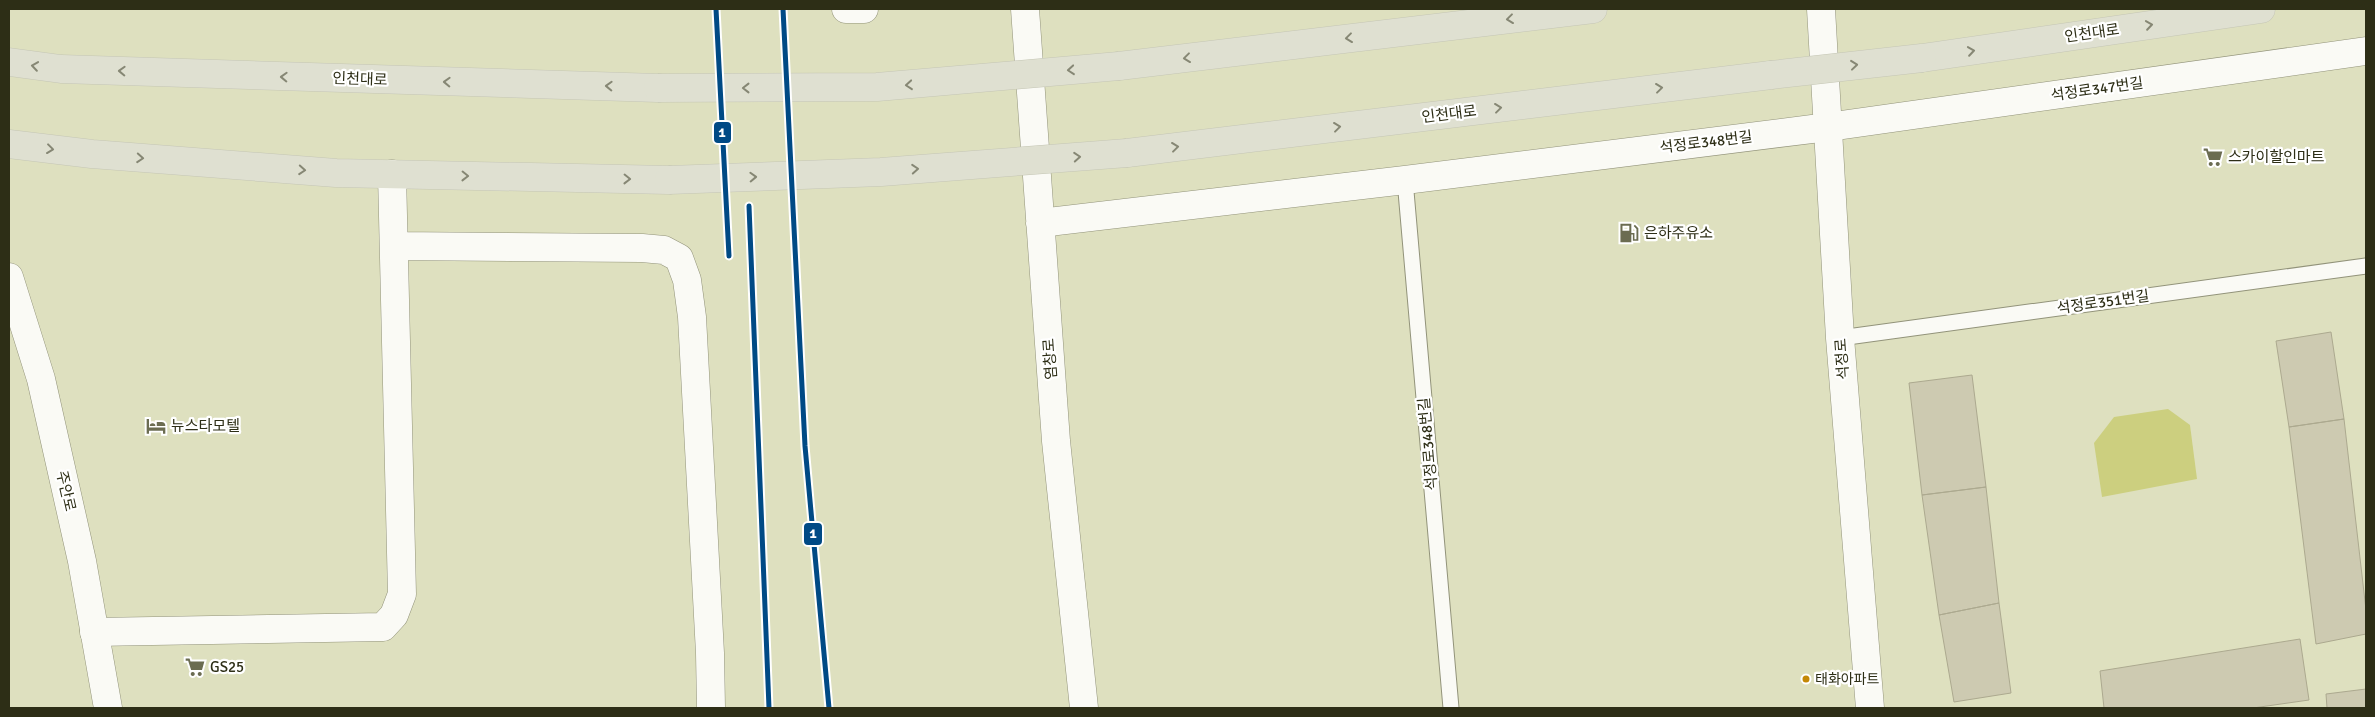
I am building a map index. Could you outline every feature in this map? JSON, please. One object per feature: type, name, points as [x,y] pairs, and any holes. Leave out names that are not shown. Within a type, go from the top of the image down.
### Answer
[{"type":"highway","name":"인천대로","points":[[9,62],[61,69],[658,88],[877,88],[1119,66],[1593,9]]},
{"type":"highway","name":"인천대로","points":[[392,174],[669,180],[880,172],[1127,153],[1771,74],[1922,58],[2261,9]]},
{"type":"highway","points":[[9,144],[92,154],[336,173],[392,174]]},
{"type":"street","points":[[846,9],[864,9]]},
{"type":"street","name":"염창로","points":[[1025,9],[1056,441],[1084,708]]},
{"type":"street","name":"석정로","points":[[1821,9],[1840,338],[1870,708]]},
{"type":"street","name":"석정로347번길","points":[[1828,127],[2366,51]]},
{"type":"street","name":"석정로348번길","points":[[1040,223],[1828,127]]},
{"type":"street","points":[[94,632],[383,627],[394,615],[402,594],[392,174]]},
{"type":"street","points":[[394,246],[642,248],[664,250],[679,258],[687,280],[692,317],[710,653],[711,708]]},
{"type":"street","name":"주안로","points":[[9,277],[41,380],[82,562],[108,708]]},
{"type":"lane","name":"석정로348번길","points":[[1405,180],[1451,708]]},
{"type":"lane","name":"석정로351번길","points":[[1840,338],[2366,266]]},
{"type":"green space","points":[[2168,409],[2190,425],[2197,479],[2102,497],[2094,443],[2114,417]]},
{"type":"building","points":[[2331,332],[2344,419],[2289,427],[2276,341]]},
{"type":"building","points":[[1972,375],[1986,487],[1922,495],[1909,383]]},
{"type":"building","points":[[2344,419],[2366,610],[2366,634],[2316,644],[2289,427]]},
{"type":"building","points":[[1986,487],[1999,603],[1939,615],[1922,495]]},
{"type":"building","points":[[1999,603],[2011,693],[1954,702],[1939,615]]},
{"type":"building","points":[[2300,639],[2309,700],[2253,708],[2104,708],[2100,671]]},
{"type":"building","points":[[2366,689],[2366,708],[2327,708],[2326,694]]},
{"type":"transit line","name":"1","points":[[716,9],[729,256]]},
{"type":"transit line","name":"1","points":[[783,9],[805,446],[829,708]]},
{"type":"transit line","name":"1","points":[[749,206],[769,708]]},
{"type":"place","name":"스카이할인마트","points":[[2213,157]]},
{"type":"place","name":"은하주유소","points":[[1629,233]]},
{"type":"place","name":"뉴스타모텔","points":[[156,426]]},
{"type":"place","name":"GS25","points":[[195,667]]},
{"type":"place","name":"태화아파트","points":[[1806,679]]}]
